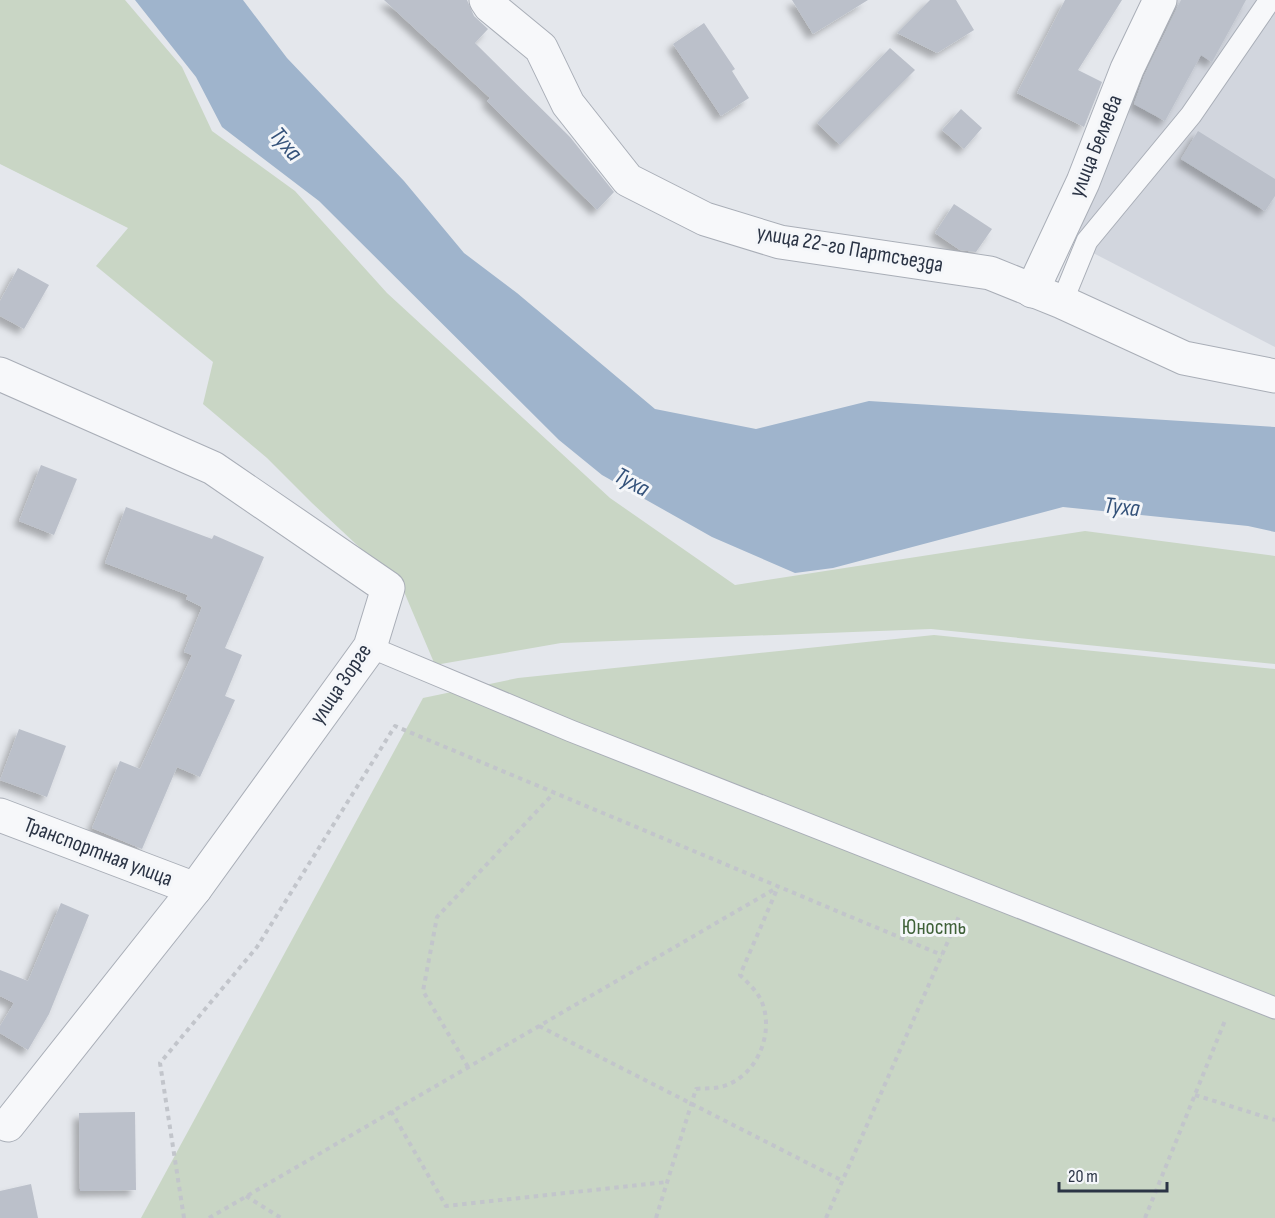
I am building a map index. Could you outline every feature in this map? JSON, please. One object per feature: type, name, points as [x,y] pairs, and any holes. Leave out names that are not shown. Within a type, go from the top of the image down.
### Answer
[{"type":"street","name":"улица 22-го Партсъезда","points":[[486,0],[490,6],[541,48],[568,104],[628,180],[705,219],[780,242],[990,273],[1184,358],[1275,376]]},
{"type":"street","name":"улица Беляева","points":[[1047,297],[1083,182],[1127,69],[1160,0]]},
{"type":"street","name":"улица Зорге","points":[[0,374],[213,468],[388,588],[370,647],[195,889],[8,1125]]},
{"type":"street","name":"Транспортная улица","points":[[0,815],[195,889]]},
{"type":"lane","points":[[1047,297],[1087,241],[1191,115],[1270,0]]},
{"type":"lane","points":[[370,647],[571,731],[1275,1008]]},
{"type":"path","points":[[184,1218],[160,1063],[257,947],[395,726],[942,955]]},
{"type":"path","points":[[468,1067],[423,990],[437,917],[554,793]]},
{"type":"path","points":[[209,1218],[778,886]]},
{"type":"path","points":[[656,1218],[696,1089],[720,1087],[740,1078],[759,1056],[767,1033],[762,1002],[755,990],[740,975],[778,886]]},
{"type":"path","points":[[826,1218],[971,889]]},
{"type":"path","points":[[1145,1218],[1236,993]]},
{"type":"path","points":[[539,1026],[843,1181]]},
{"type":"path","points":[[1195,1095],[1275,1120]]},
{"type":"path","points":[[391,1111],[447,1206],[667,1182]]},
{"type":"path","points":[[246,1196],[281,1218]]},
{"type":"shaded area","points":[[1174,0],[1275,0],[1275,347],[1070,241]]},
{"type":"green space","points":[[0,0],[125,0],[182,67],[212,131],[295,191],[387,293],[610,498],[735,585],[1085,531],[1275,556],[1275,664],[931,629],[561,643],[435,665],[402,587],[267,458],[203,404],[213,362],[96,266],[128,228],[0,164]]},
{"type":"green space","name":"Юность","points":[[934,635],[1275,669],[1275,1218],[141,1218],[423,698],[518,678]]},
{"type":"water","name":"Туха","points":[[135,0],[243,0],[287,58],[404,181],[464,253],[517,293],[655,409],[756,429],[869,401],[1275,427],[1275,532],[1248,526],[1063,507],[833,568],[795,573],[712,537],[602,475],[559,440],[319,201],[222,127],[196,77]]},
{"type":"building","points":[[384,0],[467,0],[474,16],[488,29],[475,43],[570,137],[614,192],[597,210],[487,101],[490,98]]},
{"type":"building","points":[[792,0],[868,0],[813,34]]},
{"type":"building","points":[[930,0],[956,0],[974,30],[937,53],[897,33]]},
{"type":"building","points":[[1065,0],[1122,0],[1078,70],[1102,82],[1084,127],[1017,93]]},
{"type":"building","points":[[1181,0],[1246,0],[1212,62],[1201,55],[1165,121],[1134,104],[1144,76]]},
{"type":"building","points":[[704,23],[735,69],[732,71],[749,98],[721,116],[673,44]]},
{"type":"building","points":[[890,48],[915,70],[840,145],[817,123]]},
{"type":"building","points":[[961,109],[982,128],[964,149],[942,130]]},
{"type":"building","points":[[1198,131],[1275,179],[1275,196],[1265,211],[1181,159]]},
{"type":"building","points":[[954,204],[992,229],[976,252],[960,250],[935,233]]},
{"type":"building","points":[[18,268],[49,285],[24,329],[0,316],[0,301]]},
{"type":"building","points":[[41,465],[77,479],[54,535],[19,521]]},
{"type":"building","points":[[126,507],[212,539],[214,535],[264,557],[225,648],[242,655],[225,696],[235,700],[200,777],[177,767],[142,849],[92,828],[120,761],[140,769],[192,655],[184,652],[202,607],[186,599],[188,595],[105,563]]},
{"type":"building","points":[[19,729],[66,746],[47,797],[0,780]]},
{"type":"building","points":[[61,903],[89,915],[49,1014],[28,1050],[0,1033],[0,1026],[14,1003],[0,996],[0,970],[28,981]]},
{"type":"building","points":[[135,1112],[136,1190],[80,1191],[79,1113]]},
{"type":"building","points":[[31,1184],[38,1218],[0,1218],[0,1191]]}]
